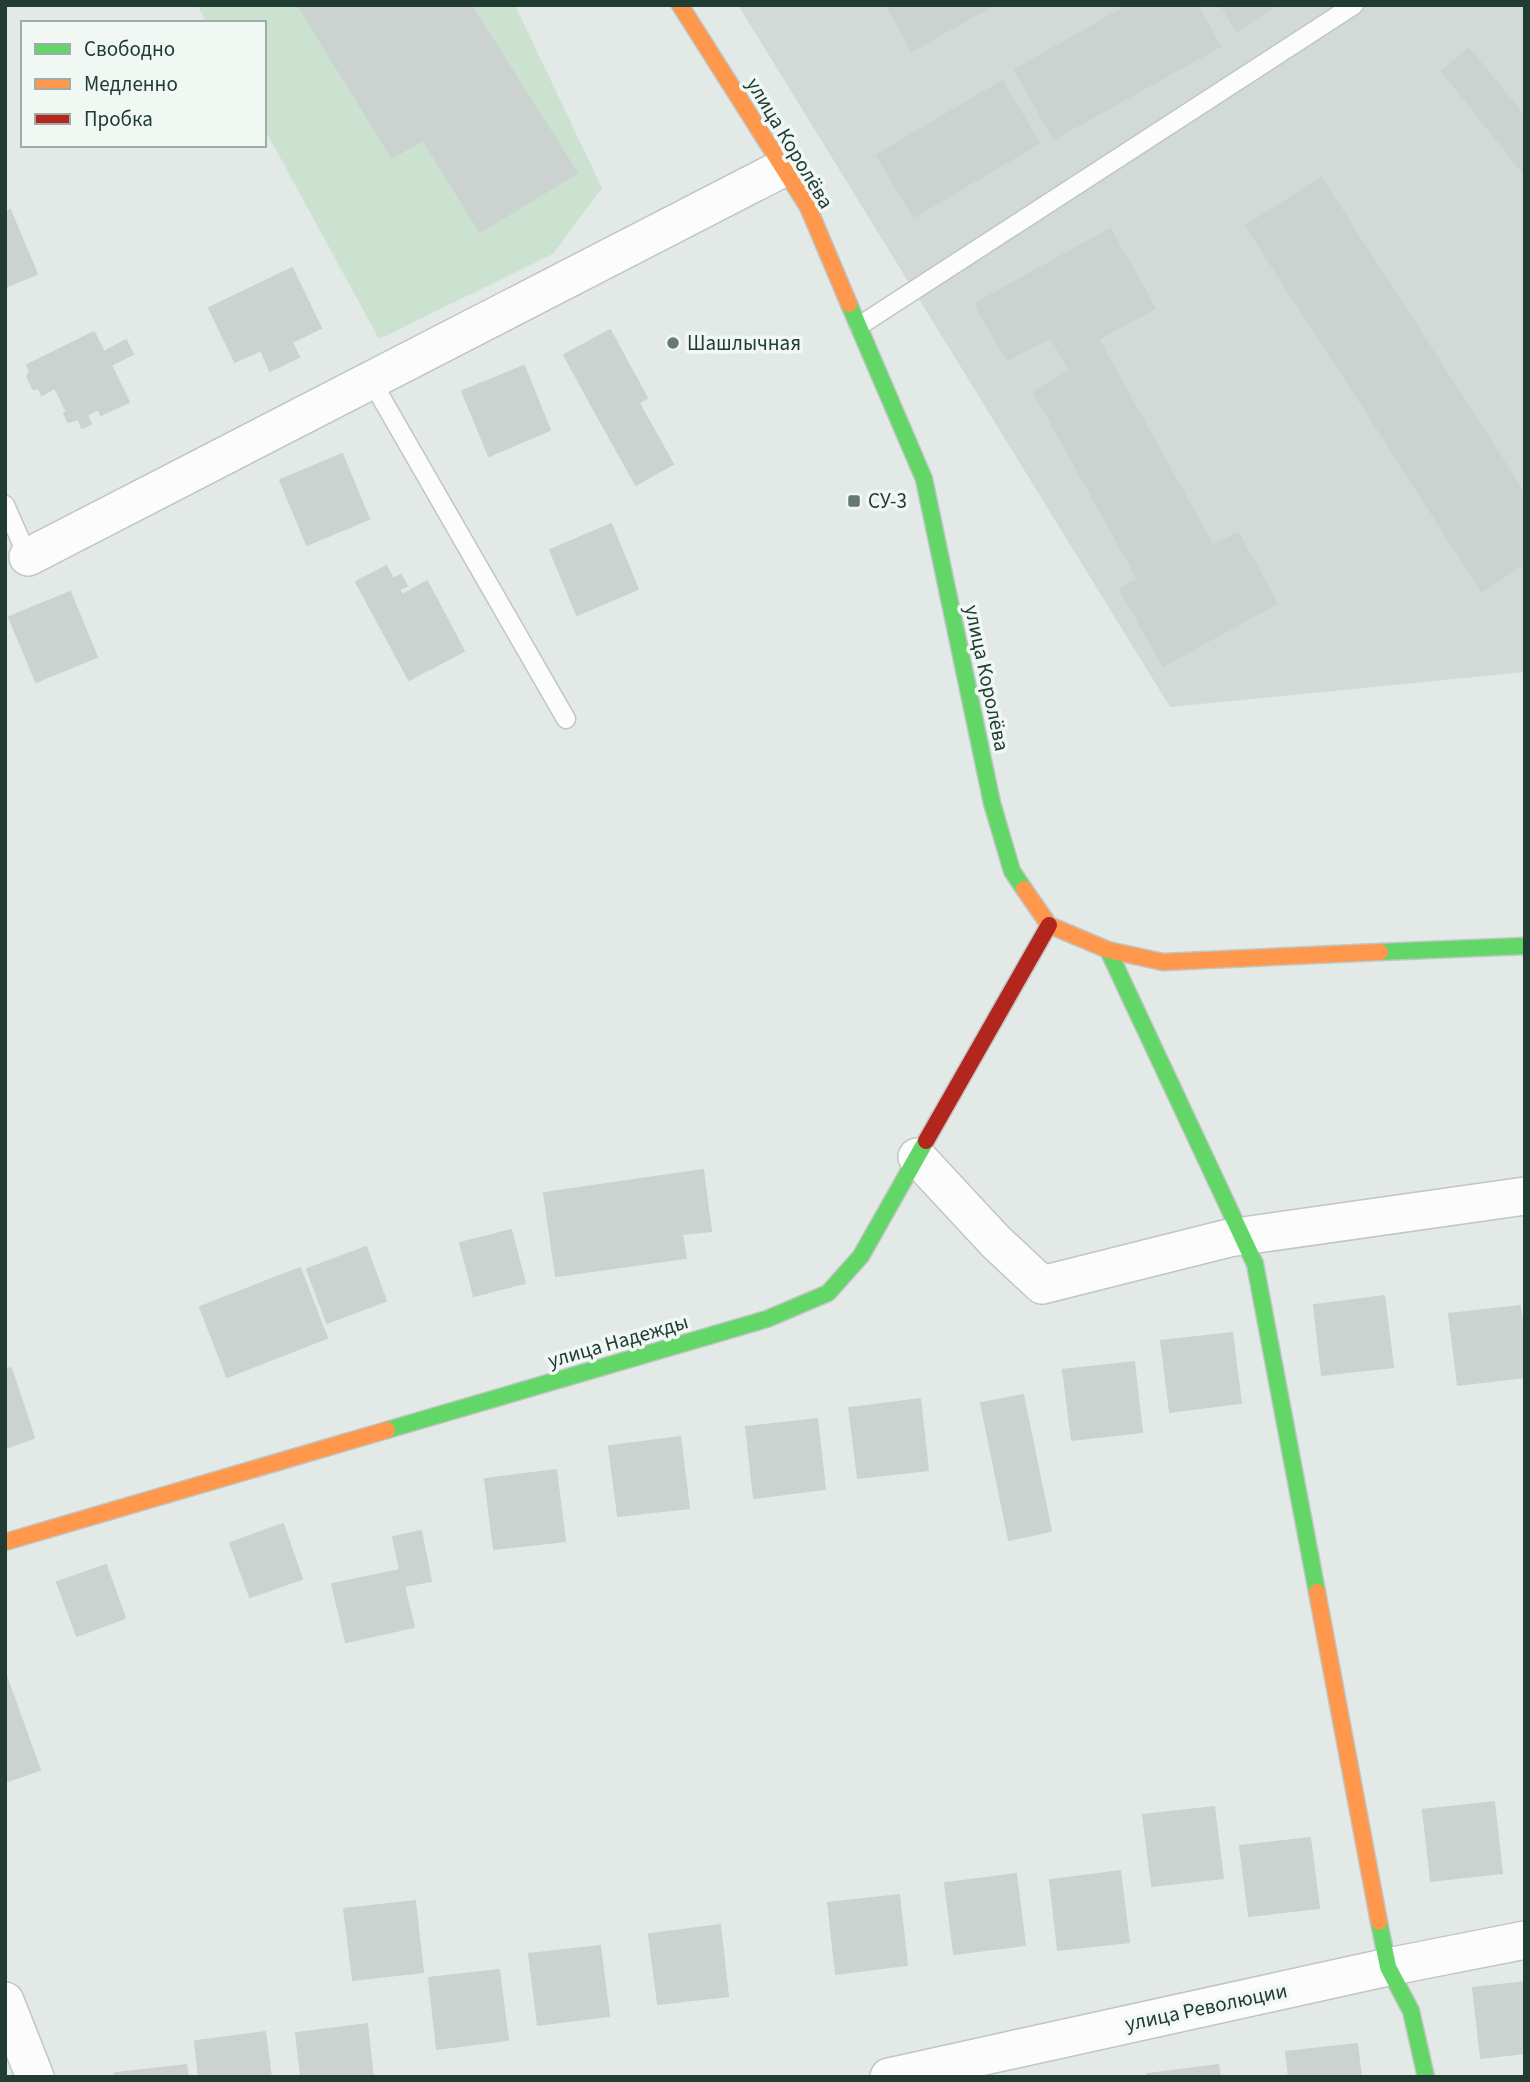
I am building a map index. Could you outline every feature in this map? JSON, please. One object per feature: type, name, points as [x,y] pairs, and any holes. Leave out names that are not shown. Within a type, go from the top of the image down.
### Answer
[{"type":"street","name":"улица Королёва","points":[[680,5],[808,207],[924,479],[992,803],[1012,871],[1049,925]]},
{"type":"street","points":[[28,557],[783,168]]},
{"type":"street","points":[[1049,925],[1108,950],[1163,962],[1525,946]]},
{"type":"street","name":"улица Надежды","points":[[5,1542],[767,1319],[828,1293],[861,1256],[1049,925]]},
{"type":"street","points":[[1108,950],[1255,1264],[1388,1967],[1411,2011],[1426,2077]]},
{"type":"street","points":[[917,1157],[996,1242],[1042,1285],[1242,1236],[1525,1196]]},
{"type":"street","name":"улица Революции","points":[[889,2077],[1388,1967],[1525,1940]]},
{"type":"street","points":[[5,2001],[35,2077]]},
{"type":"lane","points":[[859,326],[1353,5]]},
{"type":"lane","points":[[371,380],[566,719]]},
{"type":"lane","points":[[5,505],[28,557]]},
{"type":"shaded area","points":[[738,5],[1525,5],[1525,672],[1170,707]]},
{"type":"green space","points":[[197,5],[515,5],[602,188],[553,254],[379,339],[266,132],[266,21],[206,21]]},
{"type":"building","points":[[298,5],[471,5],[577,173],[480,232],[423,140],[392,158]]},
{"type":"building","points":[[888,5],[993,5],[912,51]]},
{"type":"building","points":[[1129,5],[1197,5],[1220,46],[1054,139],[1015,70]]},
{"type":"building","points":[[1221,5],[1276,5],[1237,31]]},
{"type":"building","points":[[1469,49],[1525,117],[1525,175],[1442,71]]},
{"type":"building","points":[[1002,81],[1039,143],[914,217],[877,155]]},
{"type":"building","points":[[1321,178],[1476,418],[1401,465],[1246,226]]},
{"type":"building","points":[[10,210],[37,274],[5,287],[5,212]]},
{"type":"building","points":[[1110,229],[1155,308],[1098,339],[1213,546],[1238,533],[1277,603],[1163,666],[1120,589],[1138,579],[1034,392],[1070,371],[1051,337],[1007,360],[975,304]]},
{"type":"building","points":[[292,268],[321,328],[292,342],[299,357],[270,371],[261,350],[235,362],[209,308]]},
{"type":"building","points":[[610,330],[647,398],[603,426],[564,355]]},
{"type":"building","points":[[94,332],[104,352],[126,340],[133,354],[111,365],[129,402],[101,415],[98,409],[87,415],[91,424],[82,428],[78,419],[68,422],[64,413],[67,412],[55,388],[42,395],[39,388],[33,389],[27,376],[30,372],[27,365]]},
{"type":"building","points":[[524,366],[550,430],[489,456],[462,391]]},
{"type":"building","points":[[640,405],[673,464],[636,485],[603,426]]},
{"type":"building","points":[[1476,418],[1525,495],[1525,563],[1482,591],[1401,466]]},
{"type":"building","points":[[342,454],[369,519],[307,545],[280,480]]},
{"type":"building","points":[[611,524],[638,589],[577,615],[550,550]]},
{"type":"building","points":[[386,566],[393,579],[401,575],[407,586],[399,589],[402,595],[427,581],[464,651],[409,680],[356,582]]},
{"type":"building","points":[[70,592],[97,657],[36,682],[9,617]]},
{"type":"building","points":[[703,1170],[711,1231],[682,1234],[686,1258],[556,1276],[544,1193]]},
{"type":"building","points":[[511,1230],[525,1283],[474,1296],[460,1243]]},
{"type":"building","points":[[366,1247],[386,1301],[327,1323],[307,1269]]},
{"type":"building","points":[[300,1268],[327,1338],[227,1377],[200,1307]]},
{"type":"building","points":[[1384,1296],[1393,1367],[1322,1375],[1314,1305]]},
{"type":"building","points":[[1520,1306],[1525,1345],[1525,1377],[1458,1385],[1449,1314]]},
{"type":"building","points":[[1232,1333],[1241,1403],[1170,1412],[1161,1341]]},
{"type":"building","points":[[1134,1362],[1142,1432],[1072,1440],[1063,1370]]},
{"type":"building","points":[[11,1368],[34,1438],[5,1448],[5,1370]]},
{"type":"building","points":[[1023,1395],[1051,1531],[1009,1540],[981,1403]]},
{"type":"building","points":[[920,1399],[928,1470],[858,1478],[849,1408]]},
{"type":"building","points":[[817,1419],[825,1489],[754,1498],[746,1427]]},
{"type":"building","points":[[680,1437],[689,1508],[618,1516],[609,1446]]},
{"type":"building","points":[[556,1470],[565,1541],[494,1549],[485,1479]]},
{"type":"building","points":[[283,1524],[302,1579],[250,1597],[230,1543]]},
{"type":"building","points":[[421,1531],[431,1581],[404,1586],[414,1627],[346,1642],[332,1584],[400,1570],[393,1537]]},
{"type":"building","points":[[106,1565],[125,1618],[77,1636],[57,1582]]},
{"type":"building","points":[[5,1673],[40,1770],[5,1782]]},
{"type":"building","points":[[1494,1802],[1502,1873],[1431,1881],[1423,1810]]},
{"type":"building","points":[[1214,1807],[1223,1878],[1152,1886],[1143,1815]]},
{"type":"building","points":[[1310,1838],[1319,1908],[1249,1916],[1240,1846]]},
{"type":"building","points":[[1120,1871],[1129,1942],[1058,1950],[1050,1880]]},
{"type":"building","points":[[1016,1874],[1025,1945],[954,1954],[945,1883]]},
{"type":"building","points":[[899,1895],[907,1965],[836,1974],[828,1903]]},
{"type":"building","points":[[415,1901],[423,1972],[353,1980],[344,1909]]},
{"type":"building","points":[[720,1925],[728,1996],[658,2004],[649,1934]]},
{"type":"building","points":[[600,1946],[609,2016],[538,2025],[529,1954]]},
{"type":"building","points":[[499,1970],[508,2040],[437,2049],[429,1978]]},
{"type":"building","points":[[1525,1982],[1525,2053],[1481,2058],[1473,1988]]},
{"type":"building","points":[[367,2024],[373,2077],[301,2077],[296,2033]]},
{"type":"building","points":[[265,2032],[271,2077],[199,2077],[195,2041]]},
{"type":"building","points":[[1357,2044],[1361,2077],[1289,2077],[1286,2052]]},
{"type":"building","points":[[186,2065],[188,2077],[116,2077],[115,2073]]},
{"type":"building","points":[[1218,2065],[1220,2077],[1148,2077],[1147,2074]]},
{"type":"traffic: fast","points":[[849,304],[924,479],[992,803],[1012,871],[1024,889]]},
{"type":"traffic: fast","points":[[1380,952],[1525,946]]},
{"type":"traffic: fast","points":[[1108,950],[1255,1264],[1317,1592]]},
{"type":"traffic: fast","points":[[387,1430],[767,1319],[828,1293],[861,1256],[926,1141]]},
{"type":"traffic: fast","points":[[1379,1922],[1388,1967],[1411,2011],[1426,2077]]},
{"type":"traffic: slow","points":[[680,5],[808,207],[849,304]]},
{"type":"traffic: slow","points":[[1024,889],[1049,925],[1108,950],[1163,962],[1380,952]]},
{"type":"traffic: slow","points":[[5,1542],[387,1430]]},
{"type":"traffic: slow","points":[[1317,1592],[1379,1922]]},
{"type":"traffic: jam","points":[[926,1141],[1049,925]]},
{"type":"place","name":"Шашлычная","points":[[673,343]]},
{"type":"place","name":"СУ-3","points":[[854,501]]}]
